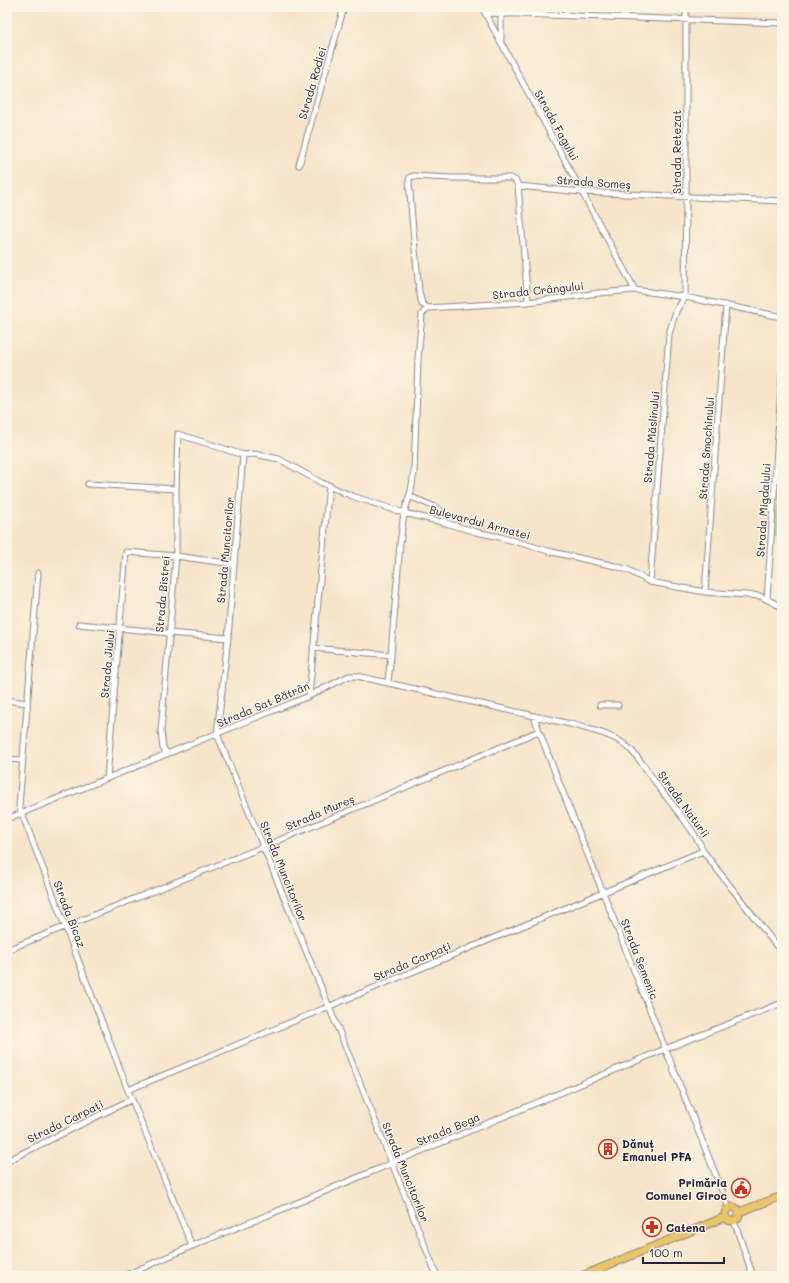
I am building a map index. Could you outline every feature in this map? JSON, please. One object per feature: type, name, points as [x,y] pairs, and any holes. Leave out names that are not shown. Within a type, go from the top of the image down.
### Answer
[{"type":"main road","points":[[739,1212],[782,1196]]},
{"type":"main road","points":[[725,1216],[726,1210],[729,1208],[736,1208],[739,1212]]},
{"type":"main road","points":[[725,1216],[730,1221],[734,1221],[738,1218],[739,1212]]},
{"type":"main road","points":[[582,1276],[725,1216]]},
{"type":"street","name":"Strada Rodiei","points":[[299,165],[344,7]]},
{"type":"street","name":"Strada Retezat","points":[[685,297],[686,7]]},
{"type":"street","points":[[484,10],[501,13],[782,23]]},
{"type":"street","name":"Strada Fagului","points":[[484,10],[635,290]]},
{"type":"street","points":[[501,13],[501,42]]},
{"type":"street","name":"Strada Someș","points":[[428,308],[422,304],[419,291],[409,180],[410,177],[413,176],[450,178],[511,178],[516,181],[518,186],[582,192],[782,201]]},
{"type":"street","points":[[518,186],[528,302]]},
{"type":"street","name":"Strada Crângului","points":[[428,308],[528,302],[635,290],[685,297],[782,317]]},
{"type":"street","name":"Strada Măslinului","points":[[650,582],[669,334],[676,311],[685,297]]},
{"type":"street","name":"Strada Smochinului","points":[[706,592],[726,305]]},
{"type":"street","points":[[388,682],[392,655],[400,544],[404,513],[414,472],[418,359],[422,314],[428,308]]},
{"type":"street","name":"Strada Migdalului","points":[[767,599],[779,468],[782,374]]},
{"type":"street","name":"Bulevardul Armatei","points":[[178,434],[243,455],[254,454],[279,459],[329,486],[362,500],[404,513],[552,552],[615,566],[628,570],[650,582],[706,592],[760,596],[782,607]]},
{"type":"street","name":"Strada Bistrei","points":[[167,754],[163,748],[161,731],[176,556],[178,434]]},
{"type":"street","name":"Strada Muncitorilor","points":[[243,455],[228,638],[217,734],[437,1276]]},
{"type":"street","points":[[88,484],[176,489]]},
{"type":"street","points":[[309,696],[329,486]]},
{"type":"street","points":[[409,496],[440,510],[446,523]]},
{"type":"street","name":"Strada Jiului","points":[[107,778],[126,552],[176,556]]},
{"type":"street","points":[[176,556],[234,564]]},
{"type":"street","name":"Strada Bicaz","points":[[38,573],[19,806],[64,927],[128,1090],[192,1246]]},
{"type":"street","points":[[79,624],[228,638]]},
{"type":"street","points":[[313,648],[392,655]]},
{"type":"street","name":"Strada Sat Bătrân","points":[[7,819],[309,696],[349,676],[357,676],[388,682],[534,716]]},
{"type":"street","points":[[7,700],[27,703]]},
{"type":"street","points":[[600,705],[618,706]]},
{"type":"street","name":"Strada Semenic","points":[[534,716],[538,731],[729,1208]]},
{"type":"street","name":"Strada Naturii","points":[[534,716],[597,732],[625,744],[639,760],[684,821],[701,845],[703,851],[782,953]]},
{"type":"street","name":"Strada Mureș","points":[[7,950],[263,847],[538,731]]},
{"type":"street","points":[[7,759],[22,760]]},
{"type":"street","name":"Strada Carpați","points":[[128,1090],[703,851]]},
{"type":"street","name":"Strada Bega","points":[[124,1276],[192,1246],[665,1049],[782,1004]]},
{"type":"street","name":"Strada Carpați","points":[[7,1161],[132,1099]]},
{"type":"street","points":[[734,1221],[753,1276]]},
{"type":"green space","points":[[776,496],[782,497],[782,533],[774,528]]},
{"type":"place","name":"Dănuț Emanuel PFA","points":[[608,1149]]},
{"type":"place","name":"Primăria Comunei Giroc","points":[[741,1188]]},
{"type":"place","name":"Catena","points":[[652,1227]]}]
